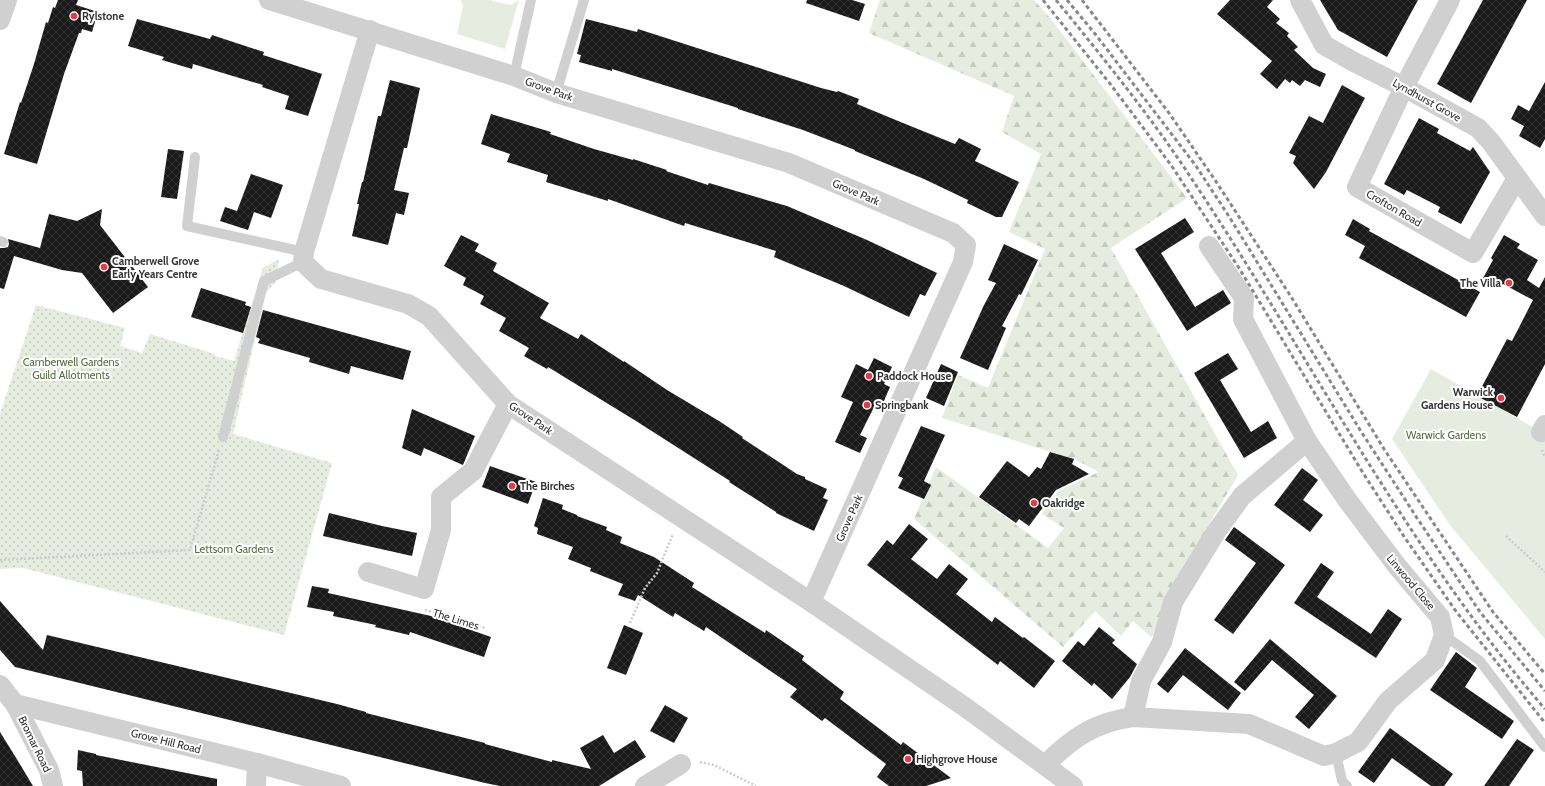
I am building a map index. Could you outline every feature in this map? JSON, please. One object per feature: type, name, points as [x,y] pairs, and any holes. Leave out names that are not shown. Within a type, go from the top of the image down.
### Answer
[{"type":"street","points":[[0,20],[6,0]]},
{"type":"street","name":"Grove Park","points":[[269,0],[370,30],[514,76],[556,93],[789,163],[952,233],[966,245],[963,262],[810,602]]},
{"type":"street","name":"Lyndhurst Grove","points":[[1300,0],[1324,45],[1478,128],[1491,142],[1517,178],[1543,207]]},
{"type":"street","name":"Crofton Road","points":[[1450,0],[1404,87],[1357,186],[1473,253],[1517,178]]},
{"type":"street","points":[[304,257],[370,30]]},
{"type":"street","name":"Linwood Close","points":[[1209,246],[1244,298],[1243,319],[1307,441],[1348,501],[1397,566],[1440,617],[1444,635]]},
{"type":"street","name":"Grove Park","points":[[304,257],[321,279],[408,304],[429,316],[508,404],[810,602],[965,707],[1059,775]]},
{"type":"street","points":[[368,572],[424,588],[441,530],[441,497],[473,471],[508,404]]},
{"type":"street","points":[[1133,717],[1141,681],[1162,642],[1173,602],[1216,532],[1242,496],[1307,441]]},
{"type":"street","points":[[1059,775],[1075,738],[1091,728],[1116,719],[1133,717],[1249,724],[1324,756],[1336,753],[1358,742],[1388,701],[1435,660],[1444,635]]},
{"type":"street","points":[[0,685],[15,704]]},
{"type":"street","name":"Grove Hill Road","points":[[15,704],[257,763],[341,786]]},
{"type":"street","name":"Bromar Road","points":[[15,704],[49,770],[53,786]]},
{"type":"street","points":[[256,786],[257,763]]},
{"type":"street","points":[[645,786],[681,764]]},
{"type":"lane","points":[[514,76],[531,0]]},
{"type":"lane","points":[[556,93],[584,0]]},
{"type":"lane","points":[[194,157],[187,226],[304,257]]},
{"type":"lane","points":[[223,437],[264,281],[304,257]]},
{"type":"lane","points":[[1444,635],[1480,661],[1545,747]]},
{"type":"lane","points":[[1336,753],[1342,781],[1347,786]]},
{"type":"path","points":[[0,560],[190,550],[223,437]]},
{"type":"path","points":[[630,623],[645,588],[657,573],[681,517]]},
{"type":"path","points":[[1506,536],[1545,572]]},
{"type":"path","name":"The Limes","points":[[424,588],[423,609],[485,628]]},
{"type":"path","points":[[681,764],[702,762],[714,765],[756,786]]},
{"type":"green space","points":[[461,0],[492,0],[511,5],[519,0],[505,49],[457,34],[463,6]]},
{"type":"green space","points":[[880,0],[1034,0],[1051,19],[1187,198],[1111,248],[1238,475],[1166,597],[1152,638],[1133,621],[1121,636],[1095,611],[1063,647],[914,519],[936,467],[1048,548],[1064,528],[1042,514],[1058,491],[1099,472],[1074,459],[942,418],[958,375],[988,388],[1045,249],[1009,232],[1041,154],[1002,132],[1014,96],[869,33]]},
{"type":"green space","name":"Lettsom Gardens","points":[[279,259],[276,282],[266,292],[233,434],[332,463],[284,635],[23,568],[0,569],[0,414],[36,305],[125,328],[120,346],[142,353],[150,334],[234,361],[263,268]]},
{"type":"green space","name":"Warwick Gardens","points":[[1431,369],[1545,434],[1545,639],[1450,525],[1392,439]]},
{"type":"building","points":[[58,0],[78,0],[76,5],[98,12],[92,32],[82,29],[81,33],[79,33],[64,74],[37,164],[4,154],[20,102],[21,103],[34,64],[46,22],[48,23],[53,7],[55,8]]},
{"type":"building","points":[[807,0],[852,0],[865,4],[859,21],[806,3]]},
{"type":"building","points":[[1230,0],[1273,0],[1267,7],[1280,19],[1276,23],[1289,33],[1287,36],[1298,47],[1294,50],[1313,68],[1326,74],[1320,87],[1305,80],[1300,86],[1292,80],[1290,83],[1285,79],[1277,89],[1260,74],[1272,61],[1217,14]]},
{"type":"building","points":[[1320,0],[1418,0],[1387,57],[1338,30]]},
{"type":"building","points":[[1483,0],[1527,0],[1471,103],[1437,84]]},
{"type":"building","points":[[137,19],[210,39],[212,35],[264,52],[263,55],[322,74],[308,116],[285,109],[289,96],[262,87],[263,85],[193,64],[192,69],[162,60],[164,57],[128,46]]},
{"type":"building","points":[[586,19],[637,32],[638,29],[821,88],[838,91],[859,99],[857,104],[903,123],[955,144],[959,138],[981,149],[975,161],[1019,182],[1002,217],[996,217],[967,203],[968,200],[924,179],[803,130],[612,69],[612,71],[579,62],[581,55],[577,54]]},
{"type":"building","points":[[390,80],[420,88],[407,148],[404,148],[394,190],[409,193],[404,215],[396,213],[388,245],[352,236],[359,204],[357,204],[378,116],[381,116]]},
{"type":"building","points":[[1545,82],[1545,139],[1540,148],[1519,136],[1524,126],[1511,119],[1518,105],[1529,111]]},
{"type":"building","points":[[1342,85],[1365,98],[1326,172],[1314,189],[1293,163],[1296,156],[1289,153],[1309,116],[1323,123]]},
{"type":"building","points":[[491,114],[551,132],[550,134],[594,149],[633,159],[708,185],[709,183],[787,206],[867,240],[937,273],[925,296],[920,294],[909,317],[844,286],[774,257],[776,251],[685,223],[684,226],[608,199],[608,201],[546,182],[548,175],[507,162],[510,154],[481,144]]},
{"type":"building","points":[[1419,118],[1439,129],[1437,133],[1470,151],[1473,147],[1490,172],[1461,224],[1438,212],[1440,207],[1407,190],[1404,195],[1384,184]]},
{"type":"building","points":[[168,149],[184,151],[177,199],[161,197]]},
{"type":"building","points":[[251,174],[283,185],[271,218],[254,212],[248,230],[220,221],[225,207],[237,211]]},
{"type":"building","points":[[102,209],[100,225],[148,287],[113,313],[82,273],[62,270],[14,256],[4,289],[0,288],[0,248],[8,247],[8,239],[40,248],[49,214],[77,221]]},
{"type":"building","points":[[1185,218],[1194,232],[1161,253],[1195,307],[1223,290],[1231,303],[1187,331],[1135,249]]},
{"type":"building","points":[[1353,219],[1370,229],[1369,231],[1480,292],[1466,317],[1359,258],[1365,246],[1345,235]]},
{"type":"building","points":[[461,235],[479,244],[475,251],[497,263],[493,271],[549,303],[540,318],[578,339],[581,334],[667,390],[719,421],[797,474],[827,489],[823,498],[828,500],[814,531],[776,513],[729,482],[730,481],[636,421],[548,367],[547,369],[524,356],[529,348],[499,331],[506,318],[480,304],[484,296],[463,285],[466,278],[444,266]]},
{"type":"building","points":[[1504,235],[1520,244],[1517,248],[1538,260],[1527,280],[1539,288],[1545,277],[1545,364],[1517,417],[1477,396],[1507,339],[1512,341],[1533,300],[1503,284],[1501,288],[1483,278],[1493,260],[1491,258]]},
{"type":"building","points":[[1004,244],[1038,260],[1021,295],[1019,294],[1002,326],[1006,328],[988,370],[960,358],[984,305],[996,283],[988,280]]},
{"type":"building","points":[[201,288],[246,302],[245,305],[251,307],[243,333],[191,317]]},
{"type":"building","points":[[263,310],[411,351],[403,380],[351,366],[349,374],[309,362],[310,358],[258,343],[260,339],[256,337]]},
{"type":"building","points":[[1228,353],[1238,369],[1220,380],[1251,432],[1268,421],[1277,438],[1244,458],[1194,373]]},
{"type":"building","points":[[874,358],[892,367],[884,384],[890,387],[880,410],[874,407],[860,435],[867,438],[860,453],[835,442],[853,402],[841,397],[856,364],[868,370]]},
{"type":"building","points":[[941,364],[958,372],[944,406],[926,398]]},
{"type":"building","points":[[412,409],[475,436],[463,465],[424,448],[421,456],[402,448]]},
{"type":"building","points":[[921,426],[945,435],[924,481],[931,485],[924,499],[898,488],[903,478],[898,476]]},
{"type":"building","points":[[1050,452],[1074,459],[1072,464],[1089,474],[1056,490],[1029,526],[1019,519],[1016,523],[979,497],[1007,461],[1029,477],[1037,467],[1041,469]]},
{"type":"building","name":"The Birches","points":[[490,466],[536,482],[528,504],[482,487]]},
{"type":"building","points":[[1302,468],[1318,480],[1303,500],[1323,515],[1310,532],[1274,505]]},
{"type":"building","points":[[543,498],[563,505],[562,509],[577,516],[607,527],[606,530],[622,537],[620,543],[654,557],[694,583],[692,587],[765,633],[766,630],[804,656],[802,660],[844,692],[840,699],[901,745],[903,742],[951,778],[926,786],[889,786],[877,777],[886,764],[825,718],[822,721],[790,697],[797,689],[706,627],[704,631],[675,613],[673,617],[638,595],[635,601],[618,595],[623,584],[590,571],[591,568],[568,559],[573,547],[537,534],[538,528],[534,526]]},
{"type":"building","points":[[329,513],[417,533],[412,556],[323,536]]},
{"type":"building","points":[[909,524],[928,539],[911,559],[937,579],[949,564],[968,579],[956,594],[992,622],[995,617],[1055,661],[1034,688],[1000,661],[998,665],[867,565],[887,540],[893,545]]},
{"type":"building","points":[[1234,527],[1285,565],[1233,634],[1214,620],[1256,563],[1225,540]]},
{"type":"building","points":[[1321,563],[1334,572],[1317,597],[1371,634],[1388,609],[1402,619],[1376,658],[1294,603]]},
{"type":"building","points":[[312,586],[329,589],[328,593],[431,616],[491,637],[484,657],[410,632],[409,635],[375,627],[376,625],[333,616],[334,612],[307,607]]},
{"type":"building","points":[[0,601],[43,650],[47,635],[337,704],[552,762],[552,760],[591,769],[580,748],[603,735],[614,753],[635,740],[646,757],[599,786],[500,786],[485,783],[15,667],[0,650]]},
{"type":"building","points":[[624,625],[643,633],[626,675],[607,668]]},
{"type":"building","points":[[1099,627],[1115,640],[1112,643],[1137,664],[1130,677],[1112,699],[1094,683],[1092,686],[1062,661],[1078,641],[1084,646]]},
{"type":"building","points":[[1270,639],[1337,696],[1309,729],[1295,717],[1314,695],[1272,660],[1245,691],[1234,682]]},
{"type":"building","points":[[1185,648],[1241,693],[1228,710],[1183,675],[1168,693],[1157,684]]},
{"type":"building","points":[[1456,652],[1477,668],[1465,687],[1514,721],[1502,739],[1430,690]]},
{"type":"building","points":[[665,705],[688,718],[674,743],[650,731]]},
{"type":"building","points":[[1390,728],[1453,774],[1444,786],[1431,786],[1392,758],[1374,783],[1358,772]]},
{"type":"building","points":[[0,732],[18,761],[33,786],[0,786]]},
{"type":"building","points":[[1517,739],[1534,750],[1509,786],[1484,786]]},
{"type":"building","points":[[78,750],[96,755],[217,779],[217,786],[83,786],[82,771],[77,770]]},
{"type":"railway","points":[[1043,0],[1111,85],[1171,165],[1239,268],[1363,473],[1405,538],[1455,610],[1545,723]]},
{"type":"railway","points":[[1056,0],[1117,76],[1175,154],[1221,223],[1352,437],[1443,577],[1492,644],[1545,709]]},
{"type":"railway","points":[[1067,0],[1096,35],[1196,166],[1230,218],[1362,433],[1417,518],[1480,612],[1545,691]]},
{"type":"railway","points":[[1082,0],[1169,113],[1215,180],[1290,295],[1384,449],[1493,612],[1545,674]]},
{"type":"place","name":"Rylstone","points":[[74,16]]},
{"type":"place","name":"Camberwell Grove Early Years Centre","points":[[104,267]]},
{"type":"place","name":"The Villa","points":[[1509,283]]},
{"type":"place","name":"Paddock House","points":[[869,376]]},
{"type":"place","name":"Warwick Gardens House","points":[[1501,398]]},
{"type":"place","name":"Springbank","points":[[867,405]]},
{"type":"place","name":"The Birches","points":[[512,486]]},
{"type":"place","name":"Oakridge","points":[[1034,503]]},
{"type":"place","name":"Highgrove House","points":[[908,759]]},
{"type":"park label","name":"Camberwell Gardens Guild Allotments","points":[[71,368]]}]
